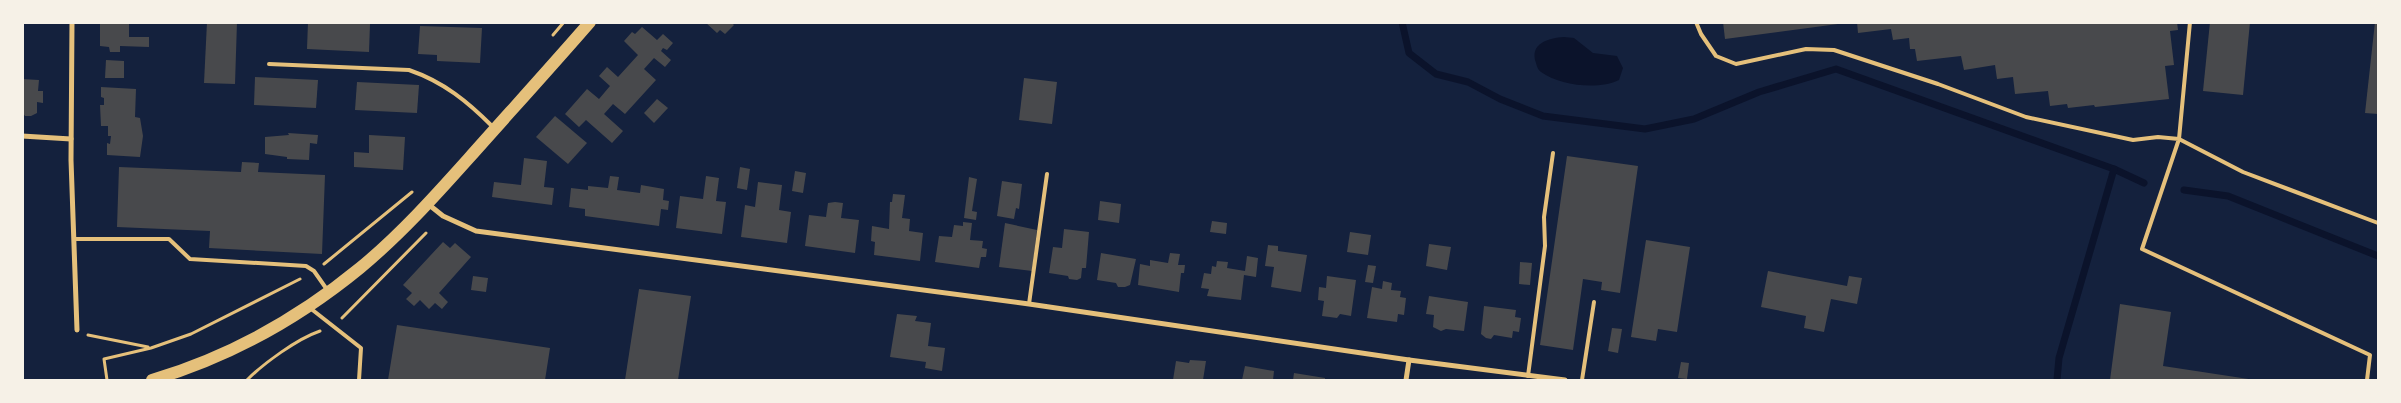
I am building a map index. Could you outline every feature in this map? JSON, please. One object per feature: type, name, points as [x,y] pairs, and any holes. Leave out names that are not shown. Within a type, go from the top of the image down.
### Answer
[{"type":"main road","points":[[153,380],[183,373],[240,346],[308,307],[362,267],[428,204],[590,22]]},
{"type":"street","points":[[72,22],[71,140],[77,330]]},
{"type":"street","points":[[22,136],[71,140]]},
{"type":"street","points":[[428,204],[442,216],[476,231],[494,234],[1029,304],[1409,360],[1565,380]]},
{"type":"street","points":[[1406,380],[1409,360]]},
{"type":"lane","points":[[1696,22],[1701,34],[1716,56],[1736,64],[1806,49],[1834,50],[1938,84],[2026,117],[2133,140],[2179,139],[2243,172],[2378,223]]},
{"type":"lane","points":[[2190,22],[2179,139],[2142,249],[2370,355],[2367,380]]},
{"type":"lane","points":[[269,64],[410,70],[430,77],[454,92],[495,129]]},
{"type":"lane","points":[[1528,376],[1545,246],[1544,218],[1553,153]]},
{"type":"lane","points":[[1029,304],[1047,174]]},
{"type":"lane","points":[[75,239],[169,239],[190,259],[306,266],[314,271],[329,292]]},
{"type":"lane","points":[[1582,380],[1594,302]]},
{"type":"lane","points":[[308,307],[362,348],[359,380]]},
{"type":"path","points":[[552,36],[564,22]]},
{"type":"path","points":[[107,380],[104,359],[151,348],[191,334],[235,314],[314,271],[417,188]]},
{"type":"path","points":[[247,380],[255,372],[309,335],[333,326],[378,284],[442,216]]},
{"type":"path","points":[[77,330],[92,337],[151,348]]},
{"type":"water","points":[[1564,37],[1574,38],[1593,53],[1617,56],[1623,68],[1619,80],[1601,85],[1580,85],[1558,81],[1540,71],[1537,67],[1535,56],[1538,46],[1547,40]]},
{"type":"building","points":[[100,22],[129,22],[129,37],[149,37],[149,47],[120,46],[120,52],[110,52],[109,47],[100,46]]},
{"type":"building","points":[[207,22],[237,22],[235,84],[204,83]]},
{"type":"building","points":[[308,22],[370,24],[369,52],[307,49]]},
{"type":"building","points":[[705,22],[731,22],[734,25],[725,34],[720,30],[717,33]]},
{"type":"building","points":[[1723,22],[1838,22],[1838,24],[1725,39]]},
{"type":"building","points":[[1857,22],[2177,22],[2178,30],[2170,31],[2174,65],[2165,66],[2169,99],[2095,107],[2094,105],[2068,108],[2067,104],[2050,106],[2048,91],[2015,94],[2013,77],[1997,79],[1995,65],[1964,70],[1961,56],[1917,61],[1915,49],[1910,49],[1909,38],[1893,40],[1891,29],[1858,33]]},
{"type":"building","points":[[2210,22],[2250,22],[2243,95],[2203,91]]},
{"type":"building","points":[[2375,22],[2378,22],[2378,114],[2365,113]]},
{"type":"building","points":[[420,26],[482,28],[480,63],[437,61],[437,55],[418,54]]},
{"type":"building","points":[[642,27],[657,40],[663,34],[673,43],[667,50],[663,48],[661,51],[671,60],[665,67],[654,58],[644,69],[656,80],[625,114],[613,104],[604,114],[623,131],[612,143],[586,120],[579,127],[565,114],[587,89],[599,99],[610,86],[599,76],[607,67],[618,77],[638,55],[624,41],[632,32],[635,34]]},
{"type":"building","points":[[106,60],[124,61],[124,78],[105,78]]},
{"type":"building","points":[[255,77],[318,80],[316,108],[254,105]]},
{"type":"building","points":[[1024,78],[1057,82],[1052,124],[1019,120]]},
{"type":"building","points":[[22,79],[39,80],[38,91],[43,91],[43,103],[37,102],[37,113],[31,116],[25,116],[22,112]]},
{"type":"building","points":[[357,82],[419,85],[417,113],[355,110]]},
{"type":"building","points":[[101,87],[136,89],[135,117],[140,118],[143,136],[140,157],[107,155],[107,143],[110,144],[111,136],[108,136],[108,126],[101,126],[100,105],[104,105],[104,98],[101,97]]},
{"type":"building","points":[[657,99],[668,108],[654,123],[644,113]]},
{"type":"building","points":[[555,116],[587,143],[568,164],[536,137]]},
{"type":"building","points":[[288,133],[318,135],[317,144],[310,143],[309,160],[287,159],[287,157],[265,154],[265,137],[289,135]]},
{"type":"building","points":[[369,135],[405,137],[403,170],[354,167],[354,152],[369,153]]},
{"type":"building","points":[[1567,156],[1638,166],[1620,293],[1601,290],[1602,282],[1583,279],[1573,350],[1540,345]]},
{"type":"building","points":[[524,158],[547,161],[544,187],[554,188],[552,205],[492,197],[494,182],[521,185]]},
{"type":"building","points":[[242,162],[259,163],[258,172],[325,175],[322,254],[209,248],[210,231],[117,227],[119,167],[241,172]]},
{"type":"building","points":[[740,167],[750,169],[747,190],[737,188]]},
{"type":"building","points":[[795,171],[806,173],[803,193],[792,191]]},
{"type":"building","points":[[610,176],[619,177],[617,190],[640,193],[641,185],[664,189],[663,200],[669,201],[668,210],[661,209],[659,226],[585,216],[585,209],[569,207],[571,188],[588,190],[588,186],[608,188]]},
{"type":"building","points":[[706,176],[719,178],[716,201],[726,202],[722,234],[676,228],[680,196],[703,199]]},
{"type":"building","points":[[969,177],[977,179],[972,211],[977,212],[976,220],[964,218]]},
{"type":"building","points":[[1002,181],[1022,184],[1019,209],[1016,208],[1014,219],[997,216]]},
{"type":"building","points":[[758,182],[782,185],[779,210],[791,212],[787,243],[741,237],[745,205],[755,207]]},
{"type":"building","points":[[893,194],[905,195],[902,218],[910,219],[909,231],[923,233],[920,261],[874,255],[875,242],[871,241],[872,226],[889,229],[890,202],[892,202]]},
{"type":"building","points":[[1100,201],[1121,204],[1119,223],[1098,220]]},
{"type":"building","points":[[828,203],[843,203],[841,218],[859,220],[855,253],[805,246],[809,215],[826,217]]},
{"type":"building","points":[[1212,221],[1227,223],[1226,234],[1210,232]]},
{"type":"building","points":[[963,222],[972,223],[970,240],[983,241],[982,248],[987,249],[986,257],[981,257],[979,268],[935,262],[939,236],[952,237],[954,225],[963,226]]},
{"type":"building","points":[[1005,223],[1037,230],[1032,271],[999,267]]},
{"type":"building","points":[[1064,229],[1089,232],[1086,268],[1082,268],[1081,278],[1077,280],[1069,279],[1068,276],[1049,273],[1053,247],[1062,248]]},
{"type":"building","points":[[1350,232],[1371,235],[1368,255],[1347,252]]},
{"type":"building","points":[[1646,240],[1690,247],[1677,332],[1658,329],[1656,341],[1631,337]]},
{"type":"building","points":[[443,242],[450,248],[455,243],[471,257],[439,293],[448,302],[442,309],[435,303],[429,309],[420,300],[414,306],[406,299],[412,293],[403,285]]},
{"type":"building","points":[[1429,244],[1451,247],[1447,270],[1426,266]]},
{"type":"building","points":[[1268,245],[1278,246],[1278,251],[1307,255],[1301,292],[1271,287],[1274,267],[1265,266]]},
{"type":"building","points":[[1101,253],[1136,259],[1130,285],[1118,287],[1116,283],[1097,280]]},
{"type":"building","points":[[1170,253],[1180,254],[1178,265],[1185,265],[1184,273],[1181,273],[1179,292],[1138,285],[1140,264],[1150,266],[1150,260],[1168,263]]},
{"type":"building","points":[[1247,256],[1258,258],[1256,277],[1244,275],[1241,300],[1207,296],[1209,289],[1201,288],[1204,273],[1211,274],[1212,266],[1216,267],[1217,261],[1228,262],[1227,268],[1245,271]]},
{"type":"building","points":[[1520,262],[1532,263],[1530,285],[1519,284]]},
{"type":"building","points":[[1368,265],[1376,266],[1373,283],[1365,282]]},
{"type":"building","points":[[1768,271],[1847,286],[1849,276],[1862,278],[1857,304],[1831,299],[1824,332],[1804,328],[1806,316],[1761,307]]},
{"type":"building","points":[[473,276],[488,278],[486,292],[471,290]]},
{"type":"building","points":[[1327,276],[1356,280],[1351,316],[1340,314],[1337,318],[1322,316],[1324,301],[1318,300],[1319,287],[1326,288]]},
{"type":"building","points":[[1383,281],[1392,283],[1391,290],[1401,291],[1400,297],[1406,298],[1404,315],[1398,314],[1397,322],[1367,318],[1372,287],[1382,289]]},
{"type":"building","points":[[639,289],[691,296],[678,380],[625,380]]},
{"type":"building","points":[[1429,296],[1468,302],[1464,331],[1446,329],[1441,331],[1433,327],[1434,315],[1426,314]]},
{"type":"building","points":[[2120,304],[2171,312],[2163,366],[2255,380],[2110,380]]},
{"type":"building","points":[[1484,306],[1516,310],[1515,317],[1521,318],[1519,332],[1513,331],[1512,338],[1494,335],[1491,339],[1486,338],[1481,334]]},
{"type":"building","points":[[897,314],[917,316],[915,321],[931,323],[928,346],[945,348],[942,371],[925,368],[926,362],[890,357]]},
{"type":"building","points":[[397,325],[550,348],[545,380],[388,380]]},
{"type":"building","points":[[1612,328],[1622,329],[1618,353],[1608,351]]},
{"type":"building","points":[[1190,360],[1206,361],[1203,380],[1173,380],[1176,361],[1189,363]]},
{"type":"building","points":[[1681,362],[1689,363],[1687,379],[1678,378]]},
{"type":"building","points":[[1245,366],[1274,371],[1273,380],[1242,380]]},
{"type":"building","points":[[1294,373],[1325,378],[1325,380],[1293,380]]},
{"type":"waterway","points":[[1402,22],[1409,53],[1436,74],[1468,82],[1500,99],[1543,116],[1645,129],[1694,119],[1759,92],[1836,69],[2114,169],[2144,183]]},
{"type":"waterway","points":[[2057,380],[2059,358],[2114,169]]},
{"type":"waterway","points":[[2184,190],[2228,196],[2378,256]]}]
